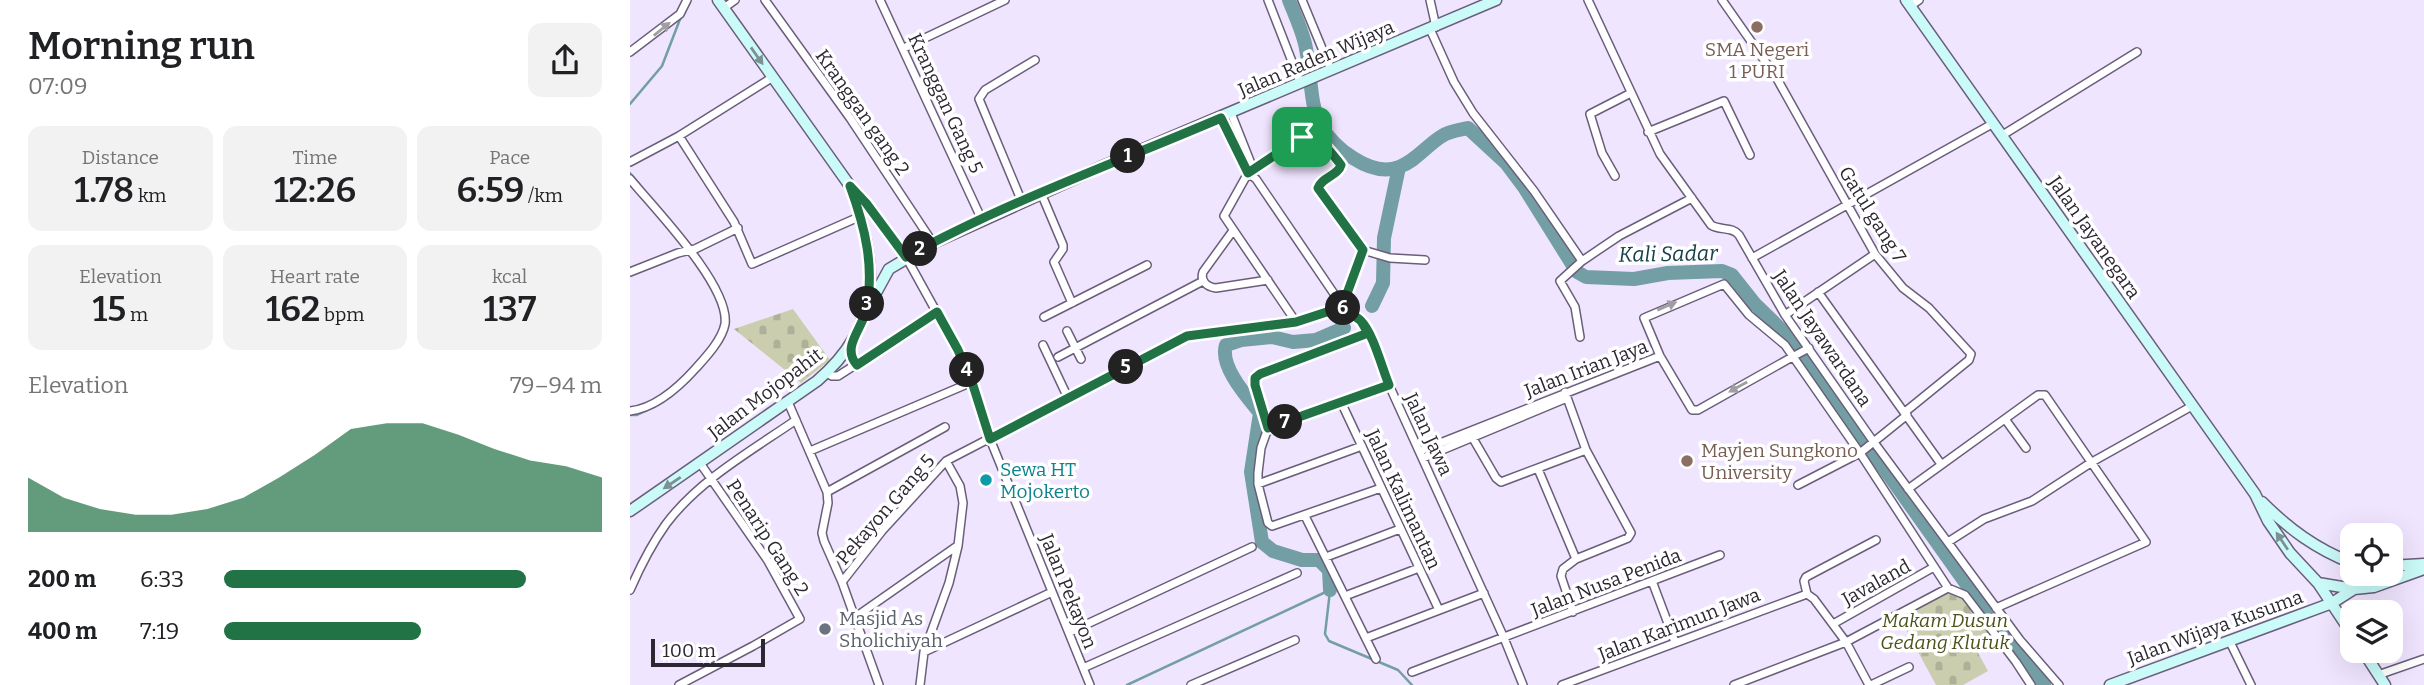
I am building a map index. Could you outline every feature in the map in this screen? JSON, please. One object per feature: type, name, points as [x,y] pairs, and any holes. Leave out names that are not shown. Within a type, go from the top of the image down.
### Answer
[{"type":"main road","name":"Jalan Raden Wijaya","points":[[866,311],[889,269],[933,243],[1041,193],[1496,0]]},
{"type":"main road","name":"Jalan Jayanegara","points":[[1912,2],[1992,124],[2255,494],[2283,523],[2314,546],[2340,558]]},
{"type":"main road","name":"Jalan Mojopahit","points":[[721,4],[850,186],[906,257]]},
{"type":"main road","name":"Jalan Mojopahit","points":[[631,506],[700,463],[788,402],[826,373],[850,346],[866,311],[870,273],[868,245],[850,186]]},
{"type":"main road","name":"Jalan Jayanegara","points":[[2255,494],[2268,521],[2299,563],[2318,583],[2340,615]]},
{"type":"main road","points":[[2299,563],[2302,552],[2314,546]]},
{"type":"main road","points":[[2403,566],[2424,567]]},
{"type":"main road","points":[[2318,583],[2354,589],[2374,587],[2424,567]]},
{"type":"main road","name":"Jalan Wijaya Kusuma","points":[[2110,685],[2332,603],[2354,589]]},
{"type":"main road","points":[[2370,663],[2385,685]]},
{"type":"street","points":[[630,52],[680,14],[687,0]]},
{"type":"street","points":[[721,4],[735,0]]},
{"type":"street","name":"Kranggan gang 2","points":[[765,0],[850,118],[933,243]]},
{"type":"street","name":"Kranggan Gang 5","points":[[880,0],[982,220]]},
{"type":"street","points":[[904,48],[1004,0]]},
{"type":"street","points":[[1268,0],[1303,81]]},
{"type":"street","points":[[1302,0],[1330,71]]},
{"type":"street","points":[[1430,0],[1433,28],[1454,82],[1473,113],[1534,191],[1581,262]]},
{"type":"street","name":"Jalan Jayawardana","points":[[1588,0],[1660,154],[1714,227],[1736,231],[1785,315],[1801,352],[1867,447],[1908,489],[2025,647],[2059,685]]},
{"type":"street","name":"Gatul gang 7","points":[[1722,0],[1776,78],[1875,254],[1903,288],[1925,304],[1971,354],[1969,360],[1906,413]]},
{"type":"street","points":[[2001,136],[2137,52]]},
{"type":"street","points":[[1022,202],[979,99],[985,90],[1035,60]]},
{"type":"street","points":[[630,162],[678,136],[773,77]]},
{"type":"street","points":[[1615,176],[1602,153],[1590,114],[1631,93]]},
{"type":"street","points":[[1648,132],[1724,101],[1750,155]]},
{"type":"street","name":"Jalan Jawa","points":[[1226,115],[1250,171],[1346,310],[1361,321],[1368,333],[1523,685]]},
{"type":"street","points":[[1752,258],[1992,124]]},
{"type":"street","points":[[678,136],[738,228],[752,264],[861,216]]},
{"type":"street","points":[[1296,322],[1232,232],[1224,214],[1250,171],[1302,137],[1313,136],[1341,167],[1319,184],[1319,190],[1363,250],[1390,258],[1425,260]]},
{"type":"street","points":[[630,179],[692,249],[719,295],[725,323],[713,346],[688,377],[655,403],[641,410],[630,411]]},
{"type":"street","points":[[1041,193],[1063,245],[1054,262],[1072,303]]},
{"type":"street","points":[[1580,337],[1575,307],[1560,281],[1581,262],[1619,236],[1692,198]]},
{"type":"street","points":[[630,272],[738,228]]},
{"type":"street","points":[[1232,232],[1203,271],[1203,281],[1216,288],[1268,280]]},
{"type":"street","points":[[1346,310],[1363,250]]},
{"type":"street","points":[[1785,315],[1875,254]]},
{"type":"street","name":"Jalan Pekayon","points":[[906,257],[958,350],[972,382],[990,439],[1090,685]]},
{"type":"street","points":[[1044,317],[1147,265]]},
{"type":"street","points":[[1058,357],[1203,281]]},
{"type":"street","points":[[1660,356],[1644,318],[1724,284],[1749,315],[1801,352],[1867,447],[1948,588],[1965,595],[2031,685]]},
{"type":"street","points":[[1818,292],[1941,464]]},
{"type":"street","name":"Pekayon Gang 5","points":[[842,582],[882,531],[946,461],[1177,340],[1198,334],[1296,322],[1346,310]]},
{"type":"street","points":[[826,373],[838,376],[937,312]]},
{"type":"street","points":[[1067,331],[1082,359]]},
{"type":"street","points":[[1368,333],[1255,378],[1268,428],[1259,456],[1258,484],[1270,526],[1381,488]]},
{"type":"street","points":[[1043,345],[1068,398]]},
{"type":"street","points":[[850,346],[851,357],[857,365]]},
{"type":"street","name":"Jalan Irian Jaya","points":[[1421,454],[1660,356],[1690,408],[1695,411],[1801,352]]},
{"type":"street","points":[[810,451],[972,382]]},
{"type":"street","points":[[1268,428],[1389,385]]},
{"type":"street","points":[[1908,489],[2043,394],[2146,542],[1996,608]]},
{"type":"street","points":[[1566,395],[1586,450],[1631,533],[1628,538],[1568,563],[1561,572],[1573,612]]},
{"type":"street","points":[[788,402],[827,492],[828,503],[822,536],[842,582],[879,685]]},
{"type":"street","name":"Jalan Kalimantan","points":[[1341,402],[1439,610]]},
{"type":"street","points":[[1948,542],[1984,519],[2032,501],[2092,462],[2192,406]]},
{"type":"street","points":[[1798,485],[1867,447],[1906,413]]},
{"type":"street","points":[[2005,419],[2026,448]]},
{"type":"street","points":[[630,590],[645,556],[667,523],[688,499],[711,479],[796,420]]},
{"type":"street","points":[[827,492],[945,427]]},
{"type":"street","points":[[1471,434],[1498,481],[1503,482],[1586,450]]},
{"type":"street","points":[[1258,484],[1362,446]]},
{"type":"street","points":[[920,685],[924,652],[949,583],[958,546],[963,498],[960,486],[946,461]]},
{"type":"street","name":"Penarip Gang 2","points":[[679,685],[800,618],[768,561],[700,463]]},
{"type":"street","points":[[1538,469],[1576,559]]},
{"type":"street","points":[[1305,516],[1377,659]]},
{"type":"street","points":[[1326,557],[1401,529]]},
{"type":"street","points":[[1876,540],[1806,577],[1804,581],[1807,594],[1814,599],[1846,642],[1870,685],[1909,667]]},
{"type":"street","points":[[854,618],[958,546]]},
{"type":"street","points":[[1070,632],[1252,547]]},
{"type":"street","name":"Jalan Nusa Penida","points":[[1412,672],[1720,555]]},
{"type":"street","name":"Javaland","points":[[1833,624],[1934,567]]},
{"type":"street","points":[[1345,596],[1419,568]]},
{"type":"street","points":[[1083,668],[1297,573]]},
{"type":"street","points":[[1652,581],[1675,642]]},
{"type":"street","points":[[1734,685],[1846,642],[1948,588]]},
{"type":"street","points":[[924,652],[1052,592]]},
{"type":"street","points":[[1366,638],[1484,593]]},
{"type":"street","name":"Jalan Karimun Jawa","points":[[1562,685],[1807,594]]},
{"type":"street","points":[[1191,685],[1295,640]]},
{"type":"street","points":[[2229,640],[2250,685]]},
{"type":"street","points":[[2378,675],[2424,659]]},
{"type":"green space","points":[[793,309],[830,360],[801,383],[734,329]]},
{"type":"green space","name":"Makam Dusun Gedang Klutuk","points":[[1947,591],[1963,598],[1995,641],[1977,651],[1988,671],[1963,685],[1936,685],[1899,617]]},
{"type":"waterway","name":"Kali Sadar","points":[[1289,0],[1306,49],[1316,116],[1334,142],[1354,158],[1376,168],[1399,167],[1411,161],[1445,134],[1468,128],[1506,163],[1577,272],[1586,277],[1634,279],[1668,273],[1722,271],[1732,275],[1755,304],[1795,343],[1997,627],[2044,685]]},
{"type":"waterway","points":[[630,104],[662,66],[682,14]]},
{"type":"waterway","points":[[1372,306],[1383,283],[1384,238],[1399,167]]},
{"type":"waterway","points":[[630,173],[640,185]]},
{"type":"waterway","points":[[1330,590],[1329,570],[1319,560],[1302,560],[1273,551],[1262,542],[1251,472],[1260,413],[1230,372],[1225,353],[1226,345],[1241,340],[1272,337],[1293,342],[1316,340],[1344,328]]},
{"type":"waterway","points":[[630,415],[647,410]]},
{"type":"waterway","points":[[1127,685],[1330,590]]},
{"type":"waterway","points":[[1330,591],[1325,634],[1329,641],[1398,670],[1412,685]]},
{"type":"place","name":"SMA Negeri 1 PURI","points":[[1757,27]]},
{"type":"place","name":"Mayjen Sungkono University","points":[[1687,461]]},
{"type":"place","name":"Sewa HT Mojokerto","points":[[986,480]]},
{"type":"place","name":"Masjid As Sholichiyah","points":[[825,629]]},
{"type":"route","points":[[1302,137],[1248,173],[1221,118],[1103,166],[906,257],[850,186],[868,245],[870,273],[866,311],[850,346],[851,357],[857,365],[937,312],[972,382],[990,439],[1187,336],[1296,322],[1342,307],[1361,321],[1368,333],[1255,378],[1268,428],[1389,385],[1368,333],[1361,321],[1349,313],[1342,307],[1363,250],[1318,188],[1318,185],[1339,170],[1341,165],[1313,136],[1302,137]]}]
